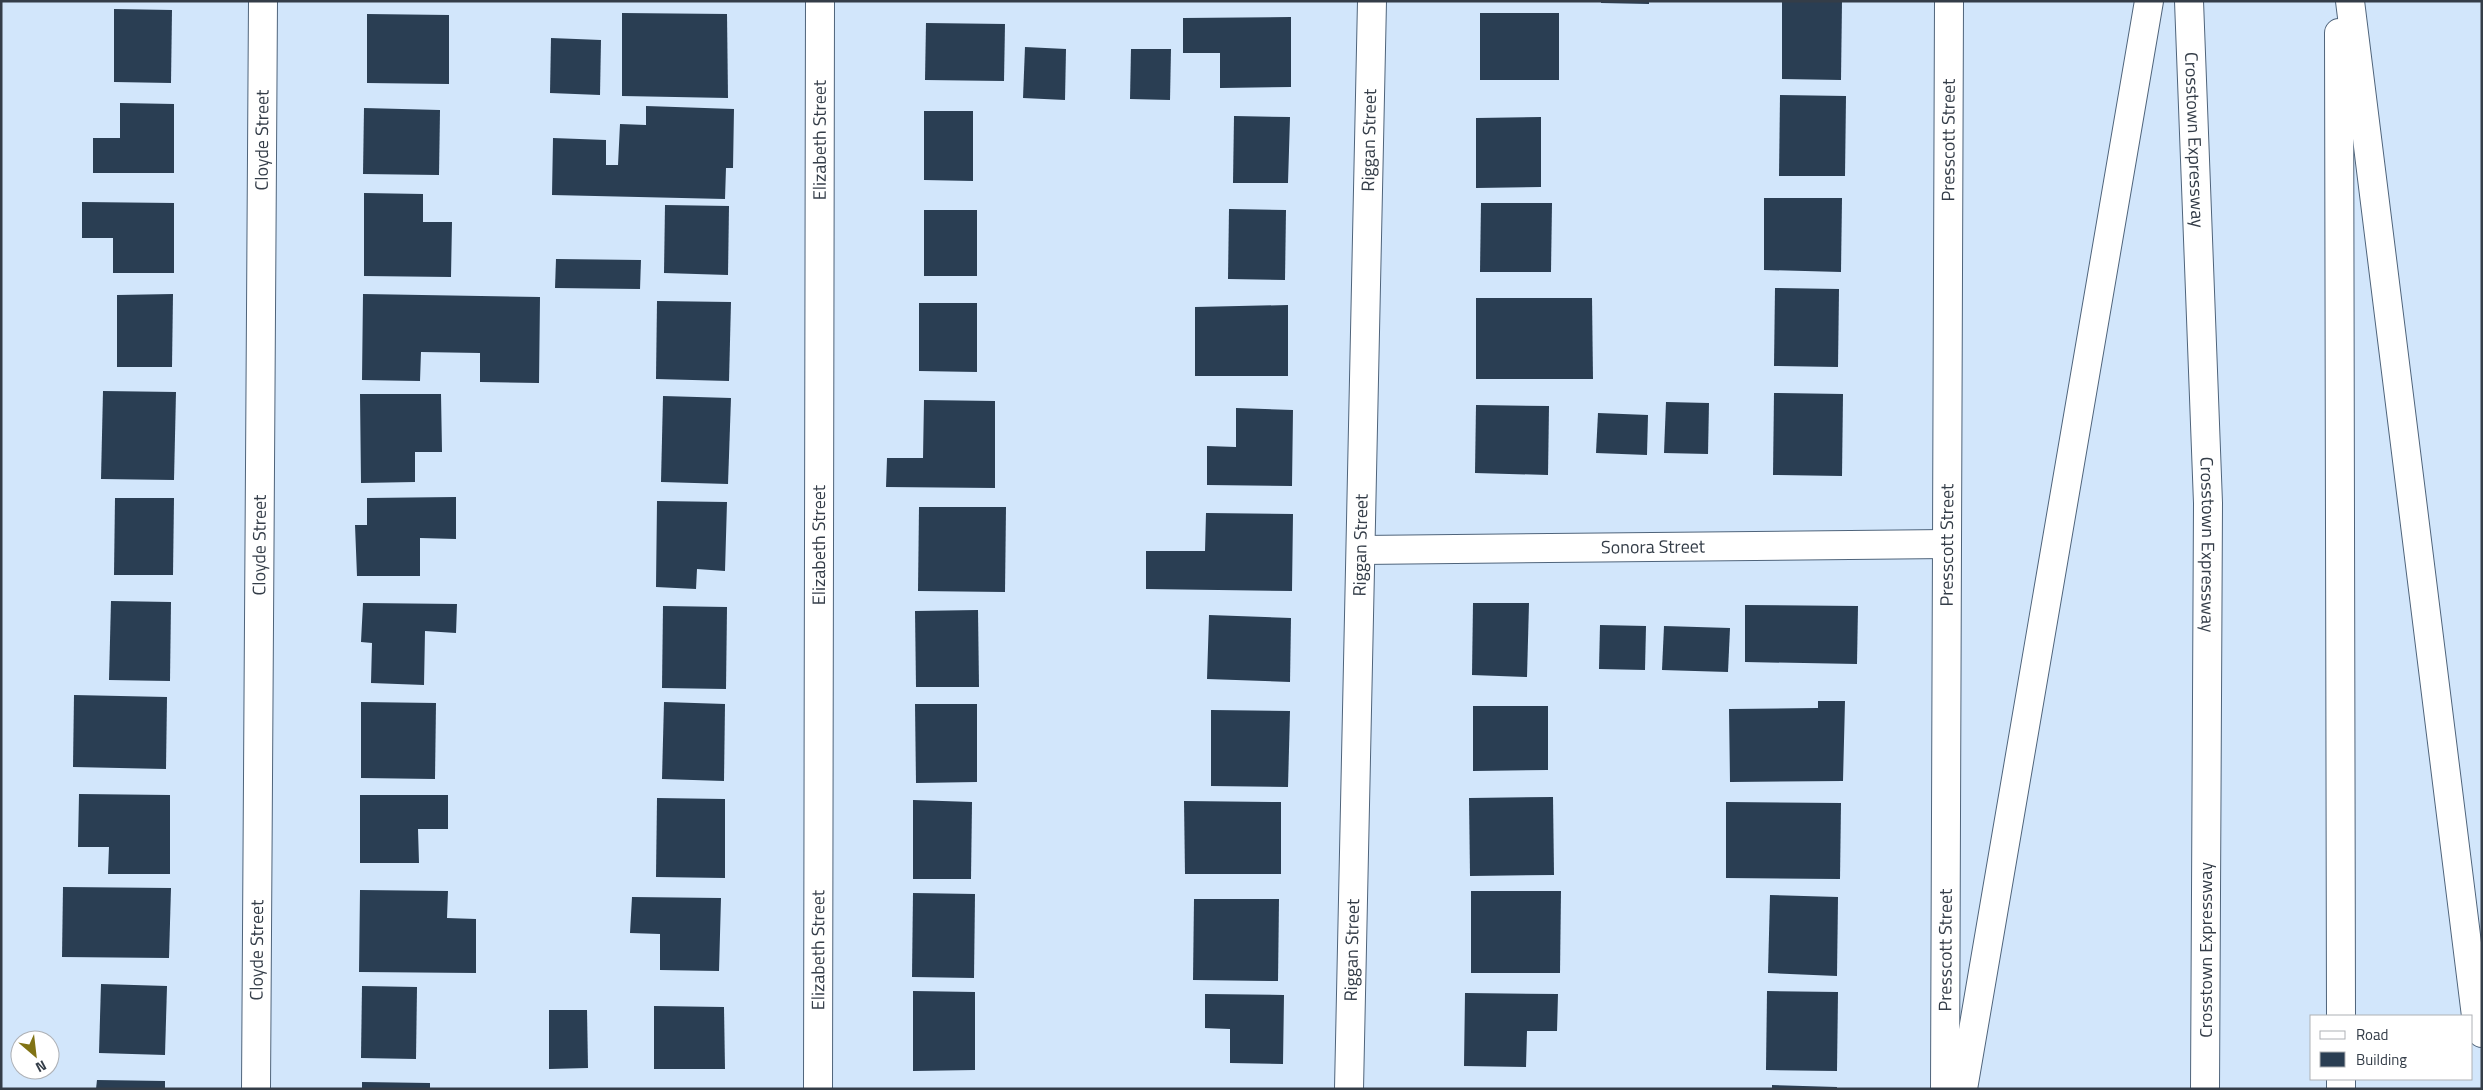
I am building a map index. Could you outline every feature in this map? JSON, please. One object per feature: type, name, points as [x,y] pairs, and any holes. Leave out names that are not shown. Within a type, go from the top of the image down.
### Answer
[{"type":"main road","name":"Cloyde Street","points":[[256,1089],[264,1]]},
{"type":"main road","name":"Elizabeth Street","points":[[818,1089],[820,1]]},
{"type":"main road","name":"Riggan Street","points":[[1349,1089],[1372,1]]},
{"type":"main road","name":"Presscott Street","points":[[1945,1089],[1949,1]]},
{"type":"main road","points":[[1963,1089],[2149,1]]},
{"type":"main road","name":"Crosstown Expressway","points":[[2189,1],[2208,503],[2205,1089]]},
{"type":"main road","points":[[2339,1],[2341,1015]]},
{"type":"main road","points":[[2350,1],[2476,1016],[2482,1033]]},
{"type":"main road","name":"Sonora Street","points":[[1361,550],[1946,544]]},
{"type":"building","points":[[1601,1],[1649,1],[1649,4],[1601,3]]},
{"type":"building","points":[[1782,1],[1842,1],[1841,80],[1782,79]]},
{"type":"building","points":[[114,9],[172,10],[171,83],[114,82]]},
{"type":"building","points":[[622,13],[727,14],[728,98],[622,96]]},
{"type":"building","points":[[1480,13],[1559,13],[1559,80],[1480,80]]},
{"type":"building","points":[[367,14],[449,15],[449,84],[367,83]]},
{"type":"building","points":[[1291,17],[1291,87],[1220,88],[1220,53],[1183,53],[1183,18]]},
{"type":"building","points":[[926,23],[1005,24],[1004,81],[925,80]]},
{"type":"building","points":[[551,38],[601,40],[600,95],[550,93]]},
{"type":"building","points":[[1025,47],[1066,49],[1065,100],[1023,98]]},
{"type":"building","points":[[1131,49],[1171,49],[1170,100],[1130,99]]},
{"type":"building","points":[[1780,95],[1846,96],[1845,176],[1779,176]]},
{"type":"building","points":[[120,103],[174,104],[174,173],[93,173],[93,138],[120,138]]},
{"type":"building","points":[[646,106],[734,109],[733,168],[726,168],[725,199],[552,195],[553,138],[606,140],[606,165],[618,165],[620,124],[646,125]]},
{"type":"building","points":[[364,108],[440,110],[439,175],[363,174]]},
{"type":"building","points":[[924,111],[973,111],[973,181],[924,180]]},
{"type":"building","points":[[1234,116],[1290,117],[1288,183],[1233,183]]},
{"type":"building","points":[[1541,117],[1541,187],[1476,188],[1476,118]]},
{"type":"building","points":[[364,193],[423,194],[423,222],[452,222],[451,277],[364,276]]},
{"type":"building","points":[[1764,198],[1842,198],[1841,272],[1764,270]]},
{"type":"building","points":[[82,202],[174,203],[174,273],[113,273],[113,238],[82,238]]},
{"type":"building","points":[[1481,203],[1552,203],[1551,272],[1480,272]]},
{"type":"building","points":[[665,205],[729,206],[728,275],[664,273]]},
{"type":"building","points":[[1229,209],[1286,210],[1285,280],[1228,279]]},
{"type":"building","points":[[924,210],[977,210],[977,276],[924,276]]},
{"type":"building","points":[[556,259],[641,260],[640,289],[555,288]]},
{"type":"building","points":[[1775,288],[1839,289],[1838,367],[1774,366]]},
{"type":"building","points":[[173,294],[172,367],[117,367],[117,295]]},
{"type":"building","points":[[363,294],[540,297],[539,383],[480,382],[480,353],[421,352],[420,381],[362,380]]},
{"type":"building","points":[[1476,298],[1592,298],[1593,379],[1476,379]]},
{"type":"building","points":[[657,301],[731,302],[729,381],[656,379]]},
{"type":"building","points":[[919,303],[977,303],[977,372],[919,371]]},
{"type":"building","points":[[1288,305],[1288,376],[1195,376],[1195,307]]},
{"type":"building","points":[[103,391],[176,392],[174,480],[101,479]]},
{"type":"building","points":[[1774,393],[1843,394],[1842,476],[1773,475]]},
{"type":"building","points":[[360,394],[441,394],[442,452],[415,452],[415,482],[361,483]]},
{"type":"building","points":[[663,396],[731,398],[728,484],[661,482]]},
{"type":"building","points":[[924,400],[995,401],[995,488],[886,487],[887,458],[923,458]]},
{"type":"building","points":[[1666,402],[1709,403],[1708,454],[1664,453]]},
{"type":"building","points":[[1476,405],[1549,406],[1548,475],[1475,473]]},
{"type":"building","points":[[1236,408],[1293,410],[1292,486],[1207,485],[1207,446],[1236,447]]},
{"type":"building","points":[[1598,413],[1648,415],[1647,455],[1596,453]]},
{"type":"building","points":[[456,497],[456,539],[420,538],[420,576],[357,576],[355,525],[367,525],[367,498]]},
{"type":"building","points":[[115,498],[174,498],[173,575],[114,575]]},
{"type":"building","points":[[657,501],[727,502],[725,571],[697,569],[696,589],[656,587]]},
{"type":"building","points":[[919,507],[1006,507],[1005,592],[918,591]]},
{"type":"building","points":[[1206,513],[1293,514],[1292,591],[1146,589],[1146,551],[1205,551]]},
{"type":"building","points":[[111,601],[171,602],[170,681],[109,680]]},
{"type":"building","points":[[363,603],[457,604],[456,633],[425,631],[424,685],[371,683],[372,643],[361,642]]},
{"type":"building","points":[[1473,603],[1529,603],[1527,677],[1472,675]]},
{"type":"building","points":[[1745,605],[1858,606],[1857,664],[1745,662]]},
{"type":"building","points":[[663,606],[727,607],[726,689],[662,688]]},
{"type":"building","points":[[978,610],[979,687],[916,687],[915,611]]},
{"type":"building","points":[[1209,615],[1291,618],[1290,682],[1207,679]]},
{"type":"building","points":[[1600,625],[1646,626],[1645,670],[1599,669]]},
{"type":"building","points":[[1664,626],[1730,628],[1728,672],[1662,670]]},
{"type":"building","points":[[74,695],[167,697],[166,769],[73,767]]},
{"type":"building","points":[[1818,701],[1845,701],[1843,781],[1730,782],[1729,709],[1818,708]]},
{"type":"building","points":[[361,702],[436,703],[435,779],[361,778]]},
{"type":"building","points":[[664,702],[725,704],[724,781],[662,779]]},
{"type":"building","points":[[915,704],[977,704],[977,782],[916,783]]},
{"type":"building","points":[[1473,706],[1548,706],[1548,770],[1473,771]]},
{"type":"building","points":[[1211,710],[1290,711],[1288,787],[1211,786]]},
{"type":"building","points":[[79,794],[170,795],[170,874],[108,874],[109,847],[78,847]]},
{"type":"building","points":[[360,795],[448,795],[448,829],[418,829],[419,863],[360,863]]},
{"type":"building","points":[[1553,797],[1554,875],[1470,876],[1469,798]]},
{"type":"building","points":[[657,798],[725,799],[725,878],[656,877]]},
{"type":"building","points":[[913,800],[972,802],[971,879],[913,879]]},
{"type":"building","points":[[1184,801],[1281,802],[1281,874],[1185,874]]},
{"type":"building","points":[[1726,802],[1841,803],[1840,879],[1726,878]]},
{"type":"building","points":[[63,887],[171,888],[169,958],[62,957]]},
{"type":"building","points":[[360,890],[448,891],[447,918],[476,919],[476,973],[359,972]]},
{"type":"building","points":[[1471,891],[1561,891],[1560,973],[1471,973]]},
{"type":"building","points":[[913,893],[975,894],[974,978],[912,977]]},
{"type":"building","points":[[1770,895],[1838,897],[1837,976],[1768,973]]},
{"type":"building","points":[[632,897],[721,898],[719,971],[660,970],[660,934],[630,933]]},
{"type":"building","points":[[1194,899],[1279,899],[1278,981],[1193,980]]},
{"type":"building","points":[[101,984],[167,986],[165,1055],[99,1053]]},
{"type":"building","points":[[362,986],[417,987],[416,1059],[361,1058]]},
{"type":"building","points":[[913,991],[975,992],[975,1070],[913,1071]]},
{"type":"building","points":[[1767,991],[1838,992],[1837,1071],[1766,1070]]},
{"type":"building","points":[[1465,993],[1558,994],[1557,1031],[1527,1031],[1526,1067],[1464,1066]]},
{"type":"building","points":[[1205,994],[1284,995],[1283,1064],[1230,1063],[1230,1029],[1205,1028]]},
{"type":"building","points":[[654,1006],[724,1007],[725,1069],[654,1069]]},
{"type":"building","points":[[549,1010],[587,1010],[588,1068],[549,1069]]},
{"type":"building","points":[[97,1080],[165,1081],[165,1089],[96,1089]]},
{"type":"building","points":[[362,1082],[430,1083],[430,1089],[362,1089]]},
{"type":"building","points":[[1772,1085],[1837,1087],[1837,1089],[1772,1089]]}]
